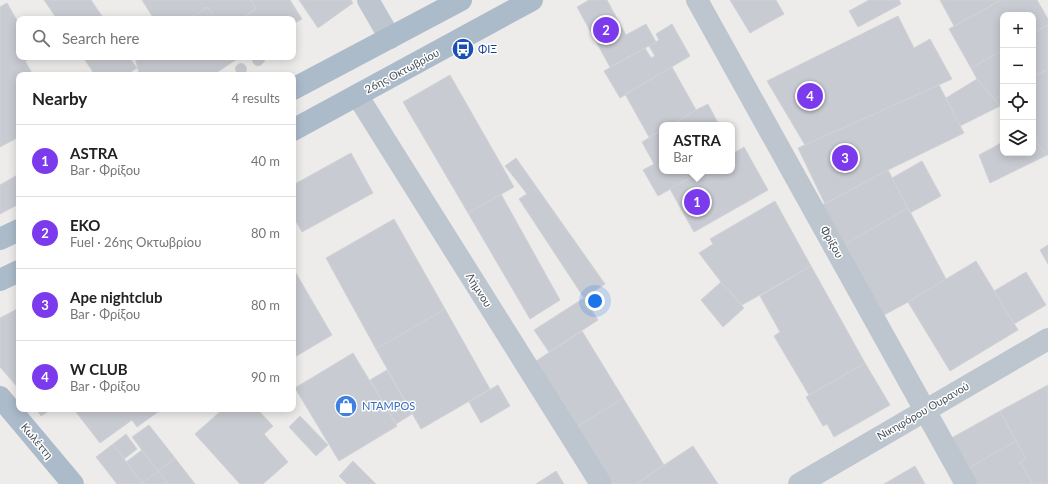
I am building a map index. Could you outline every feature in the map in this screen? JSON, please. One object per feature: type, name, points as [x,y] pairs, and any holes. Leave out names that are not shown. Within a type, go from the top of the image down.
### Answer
[{"type":"main road","points":[[296,87],[461,0]]},
{"type":"main road","name":"26ης Οκτωβρίου","points":[[296,128],[532,0]]},
{"type":"main road","points":[[0,239],[16,231]]},
{"type":"main road","points":[[0,280],[16,272]]},
{"type":"main road","name":"Κωλέττη","points":[[0,397],[73,484]]},
{"type":"street","points":[[368,0],[390,38]]},
{"type":"street","name":"Φρίξου","points":[[697,0],[966,484]]},
{"type":"street","name":"Λήμνου","points":[[357,95],[601,484]]},
{"type":"street","name":"Νικηφόρου Ουρανού","points":[[799,484],[1048,339]]},
{"type":"building","points":[[44,0],[91,0],[102,16],[55,16]]},
{"type":"building","points":[[142,0],[251,0],[256,9],[246,16],[214,16],[208,7],[194,16],[152,16]]},
{"type":"building","points":[[251,0],[290,0],[302,19],[296,22],[296,16],[246,16],[256,9]]},
{"type":"building","points":[[299,0],[351,0],[353,3],[318,28]]},
{"type":"building","points":[[589,0],[607,0],[626,35],[646,24],[656,42],[610,67],[577,7]]},
{"type":"building","points":[[730,0],[776,0],[784,14],[750,33]]},
{"type":"building","points":[[869,0],[899,0],[901,4],[858,27],[849,11]]},
{"type":"building","points":[[940,0],[1001,0],[954,26]]},
{"type":"building","points":[[1001,0],[1037,0],[1048,19],[1048,25],[1036,31],[1036,12],[1000,12],[1000,52],[971,68],[949,29]]},
{"type":"building","points":[[7,3],[16,19],[16,60],[27,60],[25,61],[31,72],[16,72],[16,139],[0,147],[0,7]]},
{"type":"building","points":[[208,7],[214,16],[194,16]]},
{"type":"building","points":[[898,16],[914,48],[930,39],[952,79],[805,145],[767,81]]},
{"type":"building","points":[[672,24],[690,56],[620,98],[604,71],[645,48],[651,58],[655,56],[649,46],[659,40],[656,34]]},
{"type":"building","points":[[1048,25],[1048,69],[1036,75],[1036,48],[1036,31]]},
{"type":"building","points":[[1000,52],[1000,96],[994,99],[977,79],[971,68]]},
{"type":"building","points":[[85,60],[131,60],[137,68],[131,72],[93,72]]},
{"type":"building","points":[[136,60],[236,60],[218,72],[139,72]]},
{"type":"building","points":[[252,60],[264,60],[261,65],[257,66]]},
{"type":"building","points":[[241,63],[246,67],[246,72],[236,72],[235,69],[237,65]]},
{"type":"building","points":[[672,67],[696,110],[676,122],[659,122],[659,132],[649,137],[625,94]]},
{"type":"building","points":[[1048,69],[1048,155],[1036,142],[1036,75]]},
{"type":"building","points":[[450,75],[514,187],[468,213],[403,102]]},
{"type":"building","points":[[977,79],[1000,106],[960,126],[946,98]]},
{"type":"building","points":[[939,85],[964,133],[888,170],[825,204],[798,148]]},
{"type":"building","points":[[1000,96],[1000,106],[994,99]]},
{"type":"building","points":[[708,104],[717,122],[676,122]]},
{"type":"building","points":[[659,132],[659,174],[697,174],[658,196],[643,170],[654,164],[642,142]]},
{"type":"building","points":[[1036,142],[1047,155],[990,183],[979,155],[1000,144],[1000,156],[1036,156]]},
{"type":"building","points":[[744,147],[768,190],[694,232],[670,189],[697,174],[735,174],[735,152]]},
{"type":"building","points":[[351,153],[373,193],[302,232],[296,221],[296,183]]},
{"type":"building","points":[[516,158],[605,284],[584,298],[519,199],[527,194],[505,166]]},
{"type":"building","points":[[922,161],[941,196],[910,213],[892,178]]},
{"type":"building","points":[[888,170],[908,208],[845,244],[822,205]]},
{"type":"building","points":[[16,176],[16,206],[0,214],[0,185]]},
{"type":"building","points":[[501,194],[560,300],[530,319],[468,213]]},
{"type":"building","points":[[775,201],[811,266],[742,305],[721,282],[699,253],[713,244],[710,239]]},
{"type":"building","points":[[908,208],[946,279],[884,315],[845,244]]},
{"type":"building","points":[[394,219],[445,309],[376,349],[326,258]]},
{"type":"building","points":[[1048,245],[1048,264],[1040,250]]},
{"type":"building","points":[[976,261],[1018,330],[950,371],[908,302]]},
{"type":"building","points":[[811,266],[865,363],[809,395],[774,336],[780,332],[760,296]]},
{"type":"building","points":[[1026,272],[1046,305],[1014,324],[994,291]]},
{"type":"building","points":[[296,273],[332,335],[296,356]]},
{"type":"building","points":[[721,282],[744,308],[723,327],[701,300]]},
{"type":"building","points":[[584,298],[598,320],[549,352],[534,330]]},
{"type":"building","points":[[445,309],[490,389],[421,429],[376,349]]},
{"type":"building","points":[[16,310],[16,386],[0,367],[0,318]]},
{"type":"building","points":[[582,331],[623,398],[577,427],[536,361]]},
{"type":"building","name":"NTAMPOS","points":[[353,353],[397,426],[339,461],[296,387]]},
{"type":"building","points":[[865,363],[890,405],[834,437],[827,424],[823,426],[806,397]]},
{"type":"building","points":[[387,370],[412,414],[396,424],[370,380]]},
{"type":"building","points":[[498,385],[510,406],[481,423],[469,402]]},
{"type":"building","points":[[1048,385],[1048,484],[1033,484],[1020,462],[1026,459],[1000,411]]},
{"type":"building","points":[[623,398],[664,465],[636,484],[613,484],[577,427]]},
{"type":"building","points":[[1000,411],[1016,441],[965,470],[948,440]]},
{"type":"building","points":[[38,412],[47,412],[41,416]]},
{"type":"building","points":[[76,412],[158,412],[137,427],[132,420],[100,443]]},
{"type":"building","points":[[220,412],[260,412],[273,426],[264,434],[288,462],[263,484],[240,484],[195,434]]},
{"type":"building","points":[[300,416],[328,445],[316,456],[289,427]]},
{"type":"building","points":[[149,425],[175,458],[158,471],[132,437]]},
{"type":"building","points":[[126,434],[137,449],[124,459],[113,444]]},
{"type":"building","points":[[1016,441],[1026,459],[1020,462],[1033,484],[968,484],[965,470]]},
{"type":"building","points":[[113,444],[142,483],[141,484],[117,484],[96,457]]},
{"type":"building","points":[[693,446],[718,484],[636,484],[664,465]]},
{"type":"building","points":[[142,450],[158,471],[142,483],[126,462]]},
{"type":"building","points":[[175,458],[195,484],[168,484],[158,471]]},
{"type":"building","points":[[353,461],[376,484],[347,484],[339,476]]},
{"type":"building","points":[[915,466],[925,484],[884,484]]},
{"type":"building","points":[[158,471],[168,484],[142,483]]},
{"type":"building","points":[[556,471],[564,484],[536,484]]},
{"type":"place","name":"EKO","points":[[606,30]]},
{"type":"place","name":"ΦΙΞ","points":[[463,49]]},
{"type":"place","name":"W CLUB","points":[[810,96]]},
{"type":"place","name":"Ape nightclub","points":[[845,158]]},
{"type":"place","name":"ASTRA","points":[[697,202]]},
{"type":"place","name":"NTAMPOS","points":[[346,406]]}]
